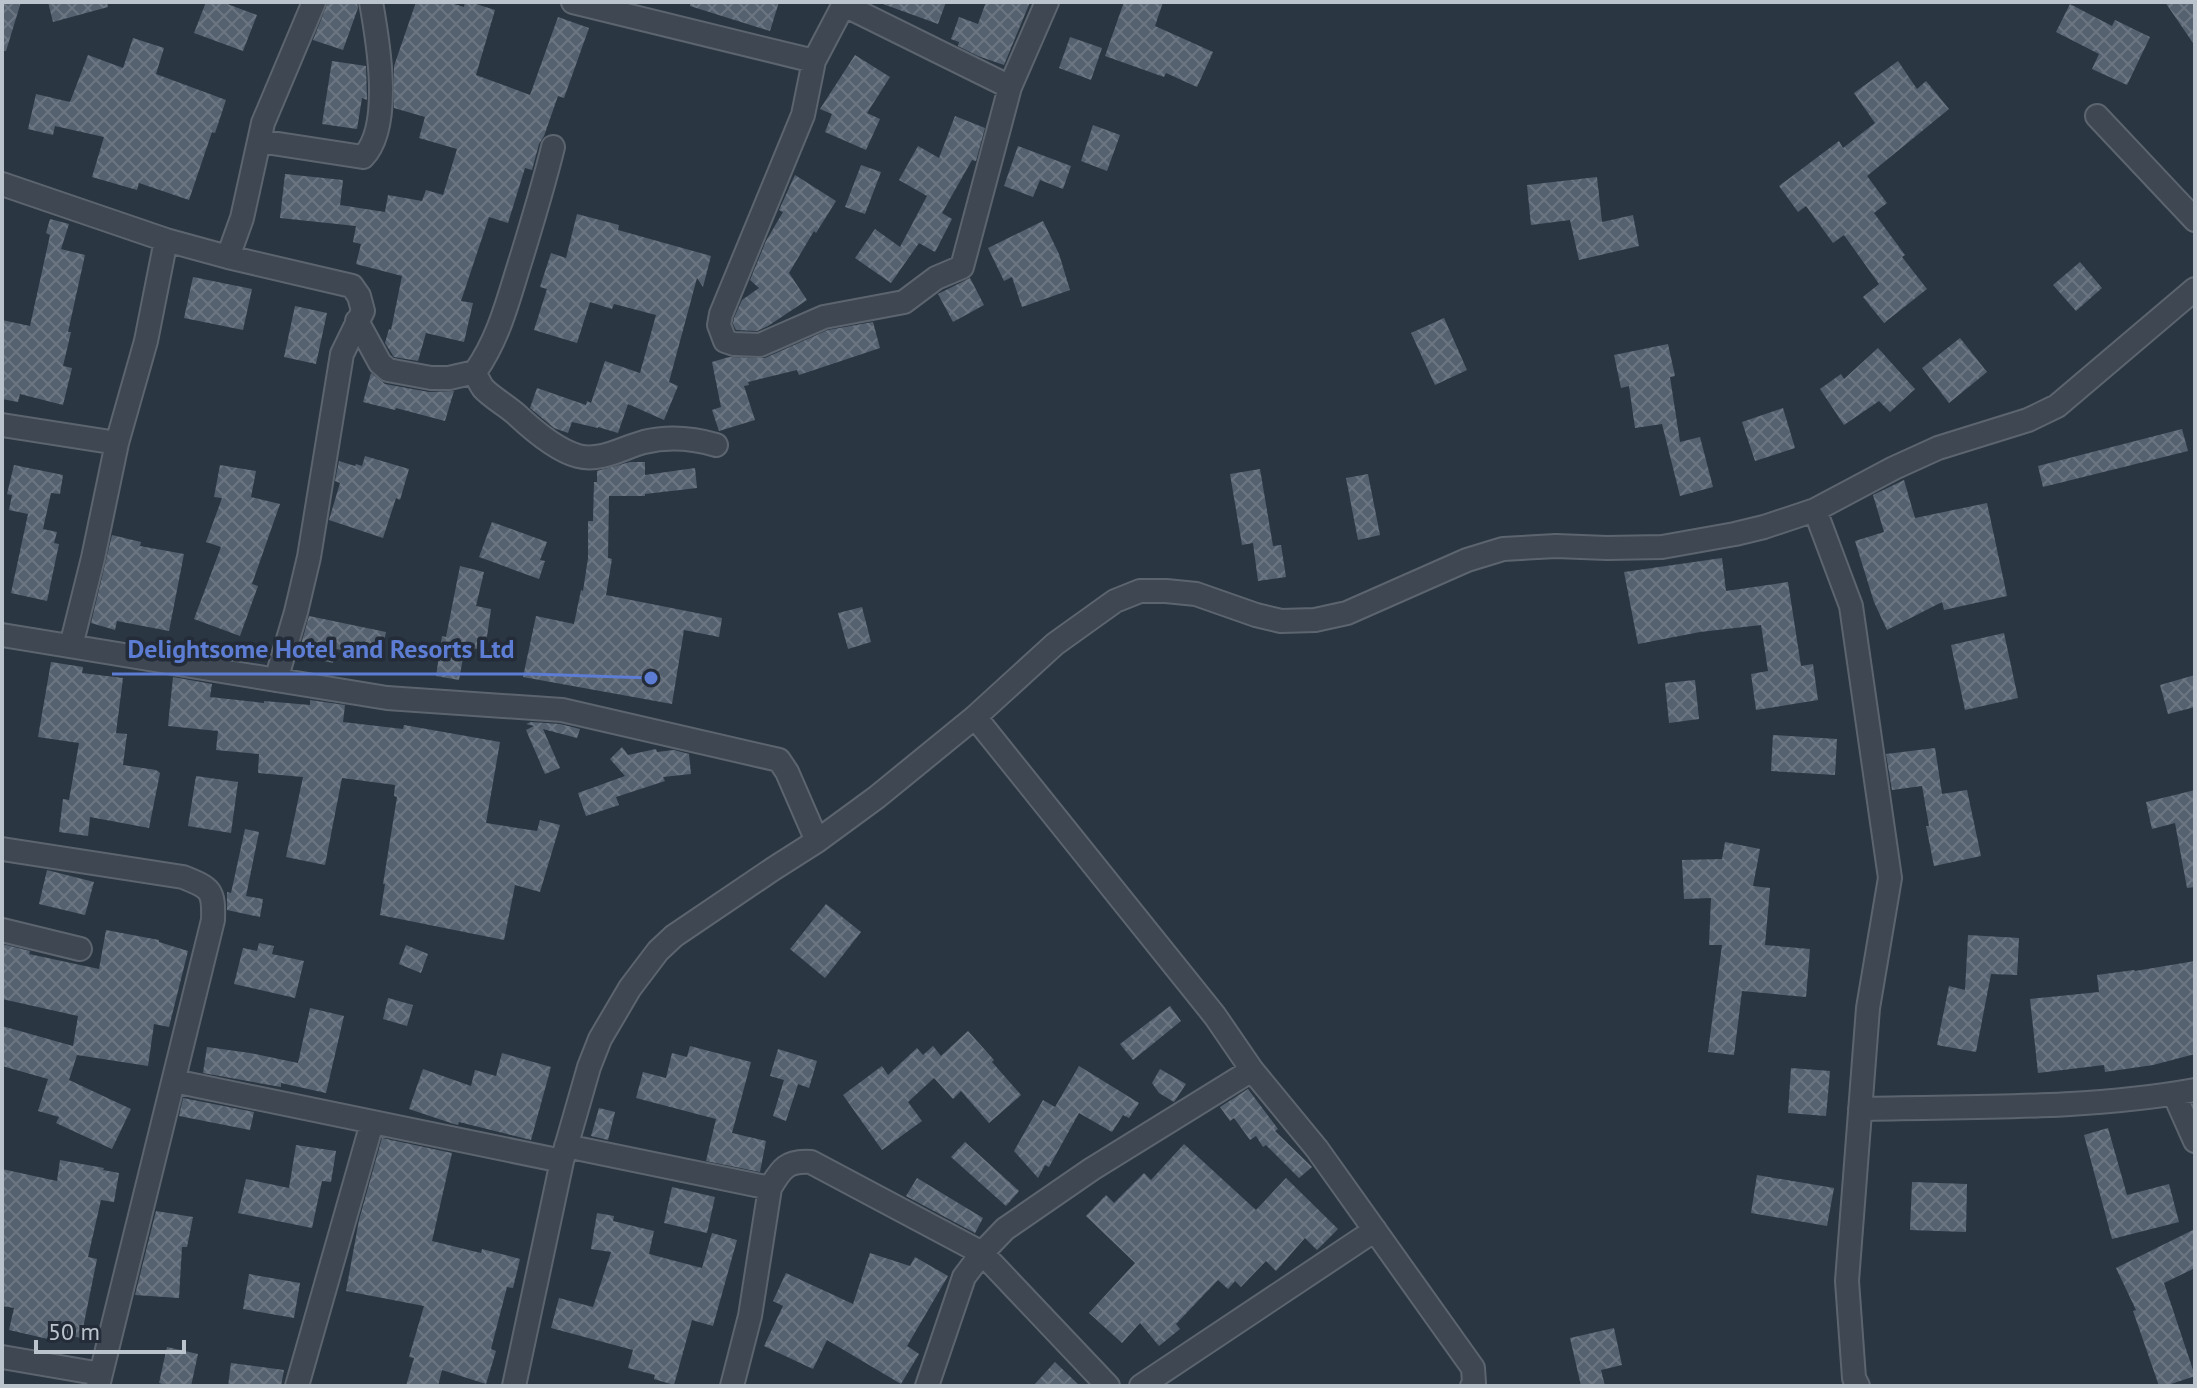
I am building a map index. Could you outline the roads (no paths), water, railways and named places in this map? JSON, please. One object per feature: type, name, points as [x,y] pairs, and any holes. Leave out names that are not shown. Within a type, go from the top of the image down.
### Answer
[{"type":"street","points":[[228,257],[242,218],[263,123],[314,2]]},
{"type":"street","points":[[259,141],[363,157],[369,151],[375,137],[382,78],[371,2]]},
{"type":"street","points":[[573,2],[814,61]]},
{"type":"street","points":[[1010,87],[845,4],[814,61],[803,115],[721,314],[719,325],[725,341],[760,345],[824,317],[904,302],[936,278],[962,267],[1010,87],[1047,2]]},
{"type":"street","points":[[2097,116],[2195,220]]},
{"type":"street","points":[[357,321],[380,363],[388,370],[431,378],[475,372],[500,326],[553,147]]},
{"type":"street","points":[[2,184],[166,240],[352,286],[359,296],[363,311],[342,354],[309,557],[276,680]]},
{"type":"street","points":[[71,646],[117,443],[146,341],[166,240]]},
{"type":"street","points":[[514,1386],[564,1154],[589,1067],[600,1039],[630,988],[658,951],[686,928],[877,797],[975,717],[1055,644],[1115,601],[1140,591],[1166,591],[1196,594],[1281,621],[1315,620],[1347,613],[1467,560],[1503,549],[1662,547],[1735,534],[1815,510],[1938,448],[2028,420],[2057,406],[2195,289]]},
{"type":"street","points":[[475,372],[483,389],[528,426],[579,456],[594,458],[644,442],[669,438],[695,439],[716,445]]},
{"type":"street","points":[[2,425],[117,443]]},
{"type":"street","points":[[1815,510],[1851,606],[1890,878],[1868,1008],[1847,1281],[1854,1378],[1858,1386]]},
{"type":"street","points":[[2,635],[387,698],[562,710],[779,760],[817,841]]},
{"type":"street","points":[[975,717],[1215,1016],[1252,1070],[1317,1149],[1473,1368],[1472,1386]]},
{"type":"street","points":[[2,849],[183,877],[204,885],[214,898],[213,920],[100,1380],[2,1357]]},
{"type":"street","points":[[2,930],[80,949]]},
{"type":"street","points":[[927,1386],[964,1277],[1005,1229],[1092,1169],[1252,1070]]},
{"type":"street","points":[[174,1081],[372,1123],[770,1188]]},
{"type":"street","points":[[1860,1109],[2081,1103],[2185,1092],[2195,1141]]},
{"type":"street","points":[[297,1386],[372,1123]]},
{"type":"street","points":[[732,1386],[750,1316],[770,1188],[781,1170],[797,1161],[811,1162],[982,1253],[1108,1386]]},
{"type":"street","points":[[1141,1386],[1375,1230]]},
{"type":"place","name":"Delightsome Hotel and Resorts Ltd","points":[[651,678]]}]
